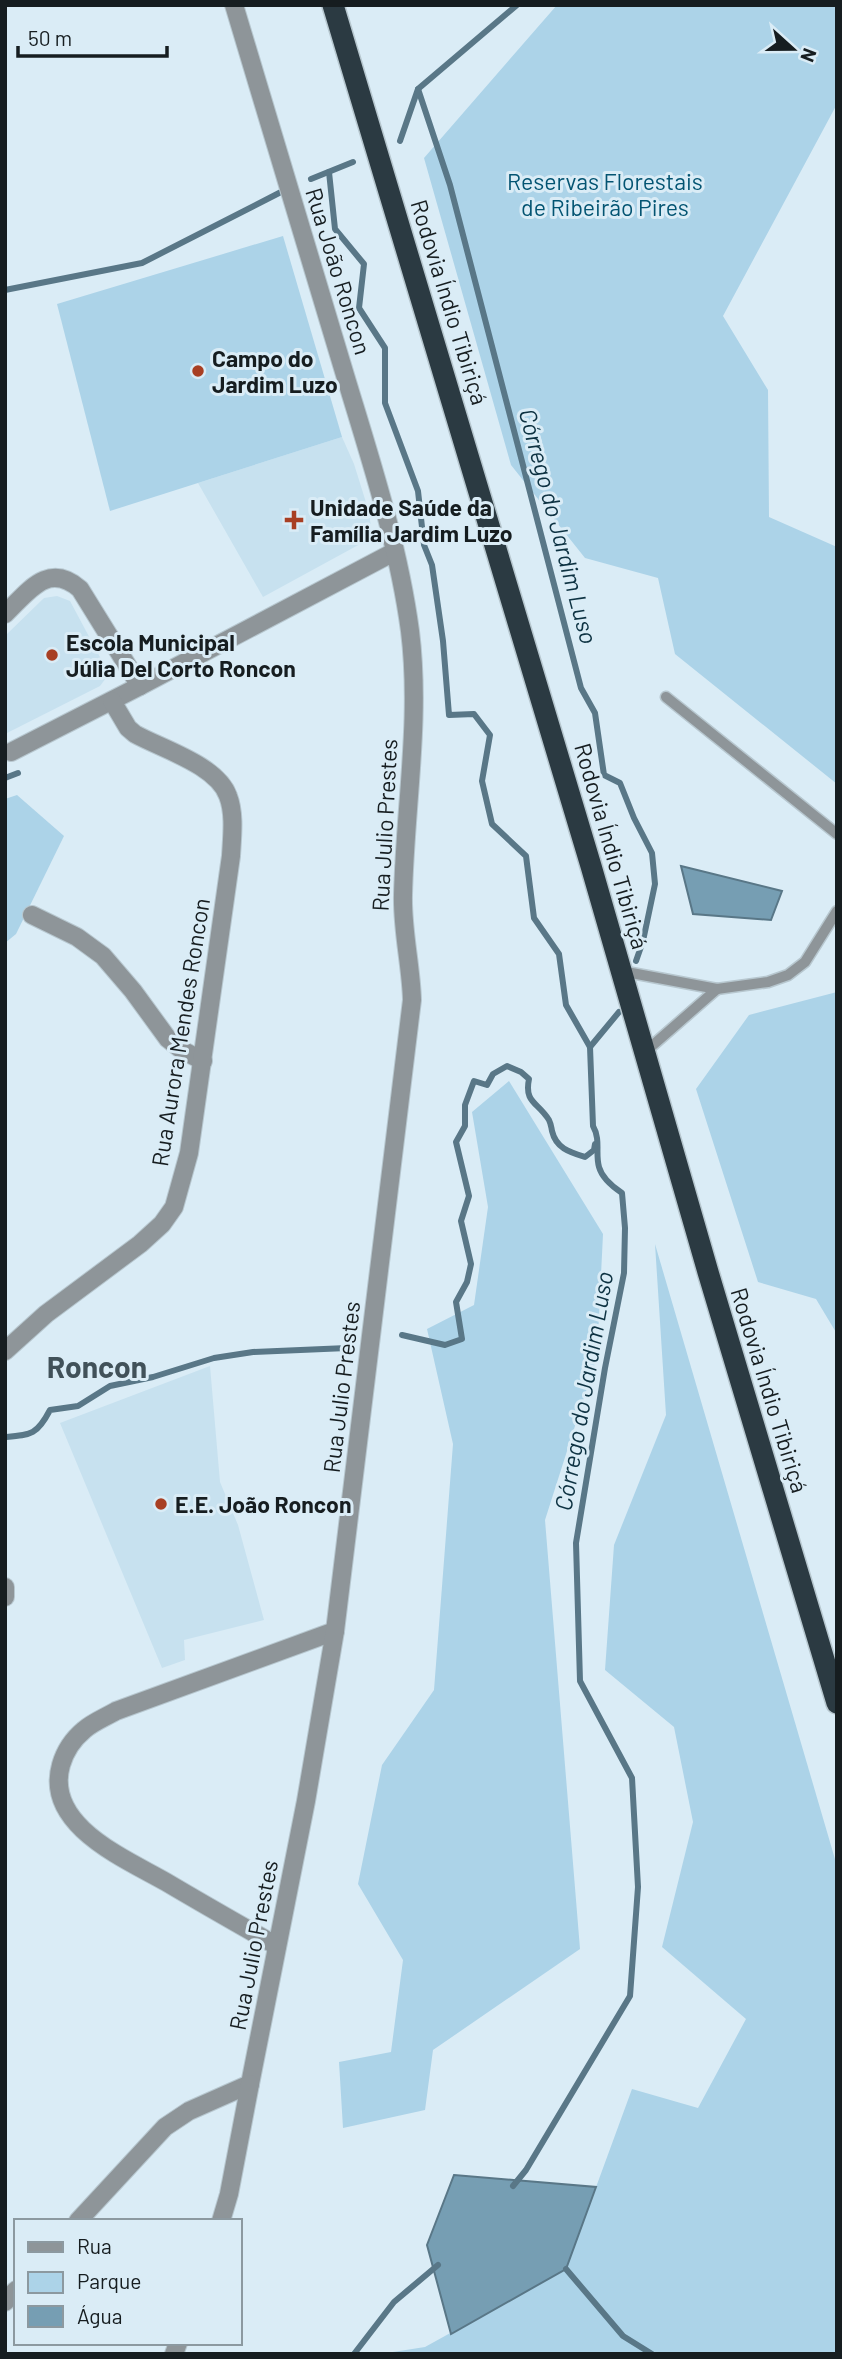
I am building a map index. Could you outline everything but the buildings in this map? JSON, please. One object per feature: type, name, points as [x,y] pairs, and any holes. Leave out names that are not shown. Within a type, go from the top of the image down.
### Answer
[{"type":"highway","name":"Rodovia Índio Tibiriçá","points":[[333,5],[837,1703]]},
{"type":"street","name":"Rua João Roncon","points":[[234,5],[373,469],[394,552]]},
{"type":"street","points":[[11,752],[394,552]]},
{"type":"street","name":"Rua Julio Prestes","points":[[222,2219],[229,2194],[306,1801],[335,1631],[412,1000],[412,971],[404,928],[403,895],[414,690],[409,622],[394,552]]},
{"type":"street","points":[[5,614],[38,583],[48,578],[58,577],[71,581],[80,589],[140,687]]},
{"type":"street","name":"Rua Aurora Mendes Roncon","points":[[5,1351],[46,1314],[140,1244],[162,1224],[174,1207],[189,1153],[231,856],[232,819],[228,796],[220,781],[207,770],[135,734],[128,728],[112,701]]},
{"type":"street","points":[[32,915],[77,937],[103,956],[168,1039],[203,1061]]},
{"type":"street","points":[[5,1587],[5,1597]]},
{"type":"street","points":[[277,1946],[130,1862],[87,1834],[69,1816],[59,1795],[60,1772],[66,1750],[84,1730],[116,1711],[335,1631]]},
{"type":"street","points":[[80,2219],[165,2127],[189,2111],[250,2084]]},
{"type":"lane","points":[[666,697],[837,834]]},
{"type":"lane","points":[[621,971],[717,989],[768,982],[788,975],[805,962],[837,911]]},
{"type":"lane","points":[[645,1052],[717,989]]},
{"type":"shaded area","name":"Unidade Saúde da Família Jardim Luzo","points":[[342,437],[354,464],[369,512],[371,528],[362,543],[263,597],[198,483]]},
{"type":"shaded area","name":"Escola Municipal Júlia Del Corto Roncon","points":[[57,596],[70,601],[109,674],[100,686],[5,734],[5,636],[44,598]]},
{"type":"shaded area","name":"E.E. João Roncon","points":[[210,1366],[220,1482],[238,1525],[264,1620],[184,1640],[185,1660],[162,1668],[60,1423]]},
{"type":"green space","name":"Reservas Florestais de Ribeirão Pires","points":[[557,5],[837,5],[837,104],[723,316],[768,390],[769,517],[837,547],[837,784],[675,654],[658,578],[585,558],[511,465],[424,158]]},
{"type":"green space","name":"Campo do Jardim Luzo","points":[[283,236],[342,437],[110,511],[57,304]]},
{"type":"green space","points":[[17,795],[64,836],[16,934],[5,943],[5,799]]},
{"type":"green space","points":[[837,992],[837,1334],[816,1299],[758,1282],[696,1089],[749,1015]]},
{"type":"green space","points":[[509,1081],[603,1234],[597,1357],[545,1520],[580,1949],[433,2050],[425,2110],[343,2128],[339,2062],[391,2052],[403,1960],[358,1884],[382,1765],[434,1690],[453,1444],[427,1329],[474,1305],[488,1207],[472,1112]]},
{"type":"green space","points":[[655,1244],[837,1866],[837,2354],[380,2354],[425,2347],[566,2269],[632,2089],[698,2108],[746,2019],[662,1947],[693,1822],[674,1727],[605,1670],[614,1545],[666,1415]]},
{"type":"water","points":[[681,866],[782,891],[771,920],[693,914]]},
{"type":"water","points":[[454,2175],[596,2187],[566,2269],[451,2334],[427,2245]]},
{"type":"waterway","points":[[400,141],[418,89],[517,5]]},
{"type":"waterway","name":"Córrego do Jardim Luso","points":[[418,89],[450,185],[581,688],[595,713],[604,775],[620,783],[652,853],[655,884],[636,961]]},
{"type":"waterway","name":"Córrego do Jardim Luso","points":[[311,179],[353,162]]},
{"type":"waterway","name":"Córrego do Jardim Luso","points":[[329,172],[335,229],[364,264],[359,308],[385,348],[385,403],[418,491],[424,545],[432,565],[443,641],[449,715],[474,714],[490,735],[482,781],[492,824],[526,856],[534,918],[559,954],[566,1005],[590,1047],[593,1126],[597,1136],[600,1171],[622,1193],[625,1228],[624,1273],[576,1543],[580,1681],[632,1778],[638,1887],[630,1996],[526,2170],[513,2186]]},
{"type":"waterway","points":[[5,290],[142,263],[281,192]]},
{"type":"waterway","points":[[5,778],[18,773]]},
{"type":"waterway","points":[[590,1047],[619,1012]]},
{"type":"waterway","points":[[402,1335],[445,1345],[462,1339],[456,1302],[467,1282],[471,1264],[461,1221],[469,1196],[456,1142],[465,1126],[465,1105],[474,1081],[487,1085],[493,1074],[507,1066],[521,1072],[529,1079],[530,1098],[549,1120],[554,1137],[560,1145],[585,1157],[594,1150],[595,1144]]},
{"type":"waterway","points":[[5,1437],[32,1432],[50,1410],[78,1406],[110,1386],[153,1377],[214,1358],[253,1352],[347,1348]]},
{"type":"waterway","name":"Córrego do Jardim Luso","points":[[354,2354],[394,2302],[438,2265]]},
{"type":"waterway","name":"Córrego do Jardim Luso","points":[[566,2269],[623,2336],[652,2354]]},
{"type":"place","name":"Campo do Jardim Luzo","points":[[198,371]]},
{"type":"place","name":"Unidade Saúde da Família Jardim Luzo","points":[[294,520]]},
{"type":"place","name":"Escola Municipal Júlia Del Corto Roncon","points":[[52,655]]},
{"type":"place","name":"E.E. João Roncon","points":[[161,1504]]},
{"type":"district","name":"Roncon","points":[[97,1366]]}]
